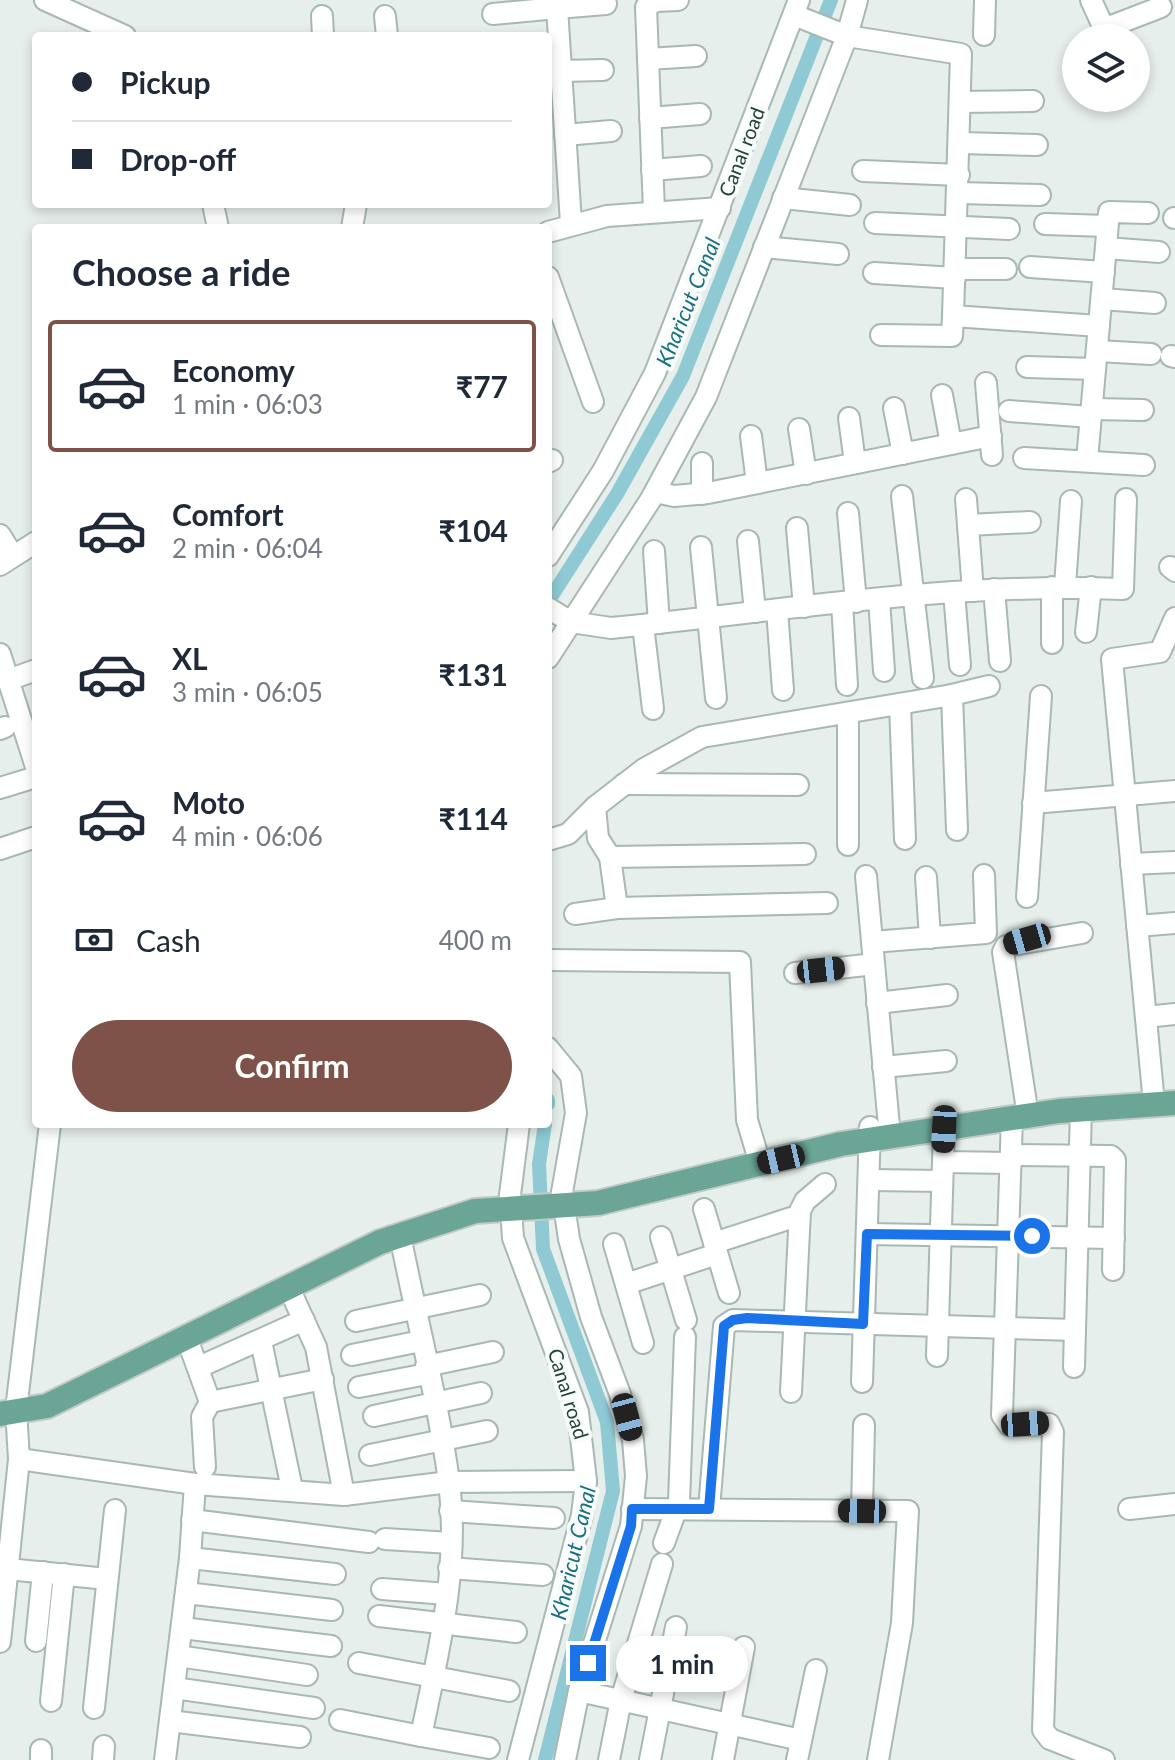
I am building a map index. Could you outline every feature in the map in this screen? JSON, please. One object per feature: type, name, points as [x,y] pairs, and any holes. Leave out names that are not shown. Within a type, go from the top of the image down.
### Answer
[{"type":"main road","points":[[562,1201],[596,1189],[665,1175],[756,1150],[1019,1110],[1168,1096]]},
{"type":"main road","points":[[8,1412],[255,1284],[375,1228],[468,1198],[598,1203],[700,1195],[880,1132],[944,1129],[1019,1110],[1081,1109],[1168,1096]]},
{"type":"main road","points":[[8,1412],[47,1406],[288,1286],[400,1235],[514,1202]]},
{"type":"street","points":[[45,0],[116,32]]},
{"type":"street","points":[[654,211],[646,7],[656,1],[678,0]]},
{"type":"street","points":[[552,652],[655,492],[706,397],[857,0]]},
{"type":"street","points":[[984,35],[985,0]]},
{"type":"street","points":[[1091,0],[1102,24],[1109,27],[1161,7]]},
{"type":"street","points":[[493,14],[606,4]]},
{"type":"street","points":[[557,8],[557,76],[571,223]]},
{"type":"street","points":[[799,11],[843,33],[961,54],[952,336],[881,335]]},
{"type":"street","name":"Canal road","points":[[552,550],[603,471],[655,373],[799,11]]},
{"type":"street","points":[[648,59],[696,56]]},
{"type":"street","points":[[557,76],[603,70]]},
{"type":"street","points":[[960,102],[1033,101]]},
{"type":"street","points":[[650,118],[700,114]]},
{"type":"street","points":[[565,135],[611,131]]},
{"type":"street","points":[[960,143],[1037,145]]},
{"type":"street","points":[[652,170],[701,166]]},
{"type":"street","points":[[863,171],[1040,195]]},
{"type":"street","points":[[783,198],[850,205]]},
{"type":"street","points":[[552,230],[571,223],[654,211],[720,208]]},
{"type":"street","points":[[1087,460],[1109,212],[1148,213]]},
{"type":"street","points":[[875,223],[1009,229]]},
{"type":"street","points":[[1045,224],[1107,226]]},
{"type":"street","points":[[764,247],[838,254]]},
{"type":"street","points":[[1106,248],[1159,252]]},
{"type":"street","points":[[1030,267],[1104,272]]},
{"type":"street","points":[[874,273],[955,273],[1006,269]]},
{"type":"street","points":[[552,288],[593,402]]},
{"type":"street","points":[[1102,299],[1155,303]]},
{"type":"street","points":[[953,316],[1099,326]]},
{"type":"street","points":[[1027,367],[1166,356]]},
{"type":"street","points":[[655,492],[674,496],[702,494],[951,444],[992,445],[986,383]]},
{"type":"street","points":[[942,395],[951,444]]},
{"type":"street","points":[[894,408],[903,454]]},
{"type":"street","points":[[1009,411],[1091,413],[1143,410]]},
{"type":"street","points":[[849,418],[855,463]]},
{"type":"street","points":[[799,429],[806,474]]},
{"type":"street","points":[[751,436],[757,483]]},
{"type":"street","points":[[1024,458],[1144,465]]},
{"type":"street","points":[[702,463],[702,494]]},
{"type":"street","points":[[902,496],[923,678]]},
{"type":"street","points":[[966,499],[974,591],[1000,661]]},
{"type":"street","points":[[552,610],[571,622],[611,628],[912,595],[1059,587],[1123,589],[1126,499]]},
{"type":"street","points":[[1052,643],[1071,501]]},
{"type":"street","points":[[847,685],[848,513]]},
{"type":"street","points":[[968,525],[1030,522]]},
{"type":"street","points":[[797,528],[804,607]]},
{"type":"street","points":[[0,535],[6,560],[32,544]]},
{"type":"street","points":[[748,541],[755,612]]},
{"type":"street","points":[[701,547],[705,618],[716,698]]},
{"type":"street","points":[[653,709],[651,624],[654,551]]},
{"type":"street","points":[[1086,632],[1091,587]]},
{"type":"street","points":[[960,665],[974,591]]},
{"type":"street","points":[[879,599],[884,671]]},
{"type":"street","points":[[777,610],[783,690]]},
{"type":"street","points":[[1168,1096],[1146,1017],[1112,659],[1160,652],[1175,618]]},
{"type":"street","points":[[0,654],[15,722],[32,758]]},
{"type":"street","points":[[8,680],[32,671]]},
{"type":"street","points":[[552,839],[568,834],[595,807],[644,769],[702,737],[989,686]]},
{"type":"street","points":[[952,695],[957,830]]},
{"type":"street","points":[[1027,897],[1041,696]]},
{"type":"street","points":[[900,704],[905,839]]},
{"type":"street","points":[[848,713],[848,845]]},
{"type":"street","points":[[0,788],[32,769]]},
{"type":"street","points":[[624,784],[798,785]]},
{"type":"street","points":[[1033,803],[1175,791]]},
{"type":"street","points":[[595,807],[598,838],[610,857],[617,908]]},
{"type":"street","points":[[0,849],[32,838]]},
{"type":"street","points":[[610,857],[805,854]]},
{"type":"street","points":[[1131,864],[1175,862]]},
{"type":"street","points":[[872,942],[986,933],[984,875]]},
{"type":"street","points":[[862,1382],[870,1180],[880,1132],[883,1067],[866,876]]},
{"type":"street","points":[[926,877],[930,938]]},
{"type":"street","points":[[575,914],[617,908],[827,903]]},
{"type":"street","points":[[1137,926],[1175,923]]},
{"type":"street","points":[[1082,933],[1027,939],[1006,946],[1003,952],[1019,1110],[1011,1159],[1003,1421],[1009,1425],[1049,1424],[1053,1432],[1043,1730],[1050,1739],[1104,1760]]},
{"type":"street","points":[[552,960],[740,962],[747,1120],[756,1150]]},
{"type":"street","points":[[795,973],[874,964]]},
{"type":"street","points":[[877,1003],[947,995]]},
{"type":"street","points":[[1146,1017],[1175,1014]]},
{"type":"street","points":[[552,1053],[571,1076],[576,1113],[562,1201],[591,1317],[620,1394],[633,1440],[636,1476],[631,1526],[579,1691],[565,1760]]},
{"type":"street","points":[[883,1067],[946,1061]]},
{"type":"street","points":[[1074,1367],[1081,1109]]},
{"type":"street","points":[[0,1642],[19,1459],[8,1412],[49,1128]]},
{"type":"street","name":"Canal road","points":[[518,1760],[582,1515],[586,1481],[578,1412],[513,1238],[519,1128]]},
{"type":"street","points":[[937,1356],[944,1129]]},
{"type":"street","points":[[870,1180],[1011,1159],[1111,1156],[1115,1160],[1113,1270]]},
{"type":"street","points":[[791,1392],[802,1205],[825,1184]]},
{"type":"street","points":[[700,1195],[729,1293]]},
{"type":"street","points":[[626,1284],[671,1269],[791,1218]]},
{"type":"street","points":[[867,1234],[1114,1238]]},
{"type":"street","points":[[400,1235],[449,1482],[451,1543],[444,1624],[421,1736]]},
{"type":"street","points":[[609,1760],[621,1700],[677,1509],[686,1329],[661,1237]]},
{"type":"street","points":[[614,1244],[643,1343]]},
{"type":"street","points":[[288,1286],[316,1347],[344,1495]]},
{"type":"street","points":[[356,1321],[480,1295]]},
{"type":"street","points":[[709,1509],[724,1326],[733,1320],[747,1318],[938,1328],[1074,1330]]},
{"type":"street","points":[[199,1367],[304,1320]]},
{"type":"street","points":[[165,1760],[192,1520],[200,1475],[202,1417],[210,1402],[186,1336]]},
{"type":"street","points":[[261,1341],[292,1489]]},
{"type":"street","points":[[352,1355],[421,1341]]},
{"type":"street","points":[[359,1387],[493,1352]]},
{"type":"street","points":[[210,1402],[271,1387],[323,1379]]},
{"type":"street","points":[[374,1416],[481,1393]]},
{"type":"street","points":[[862,1511],[864,1425]]},
{"type":"street","points":[[370,1455],[441,1443],[487,1431]]},
{"type":"street","points":[[19,1459],[200,1475],[344,1495],[449,1482],[586,1481]]},
{"type":"street","points":[[1129,1509],[1175,1504]]},
{"type":"street","points":[[632,1509],[908,1511],[902,1623],[878,1760]]},
{"type":"street","points":[[94,1708],[115,1510]]},
{"type":"street","points":[[450,1511],[554,1518]]},
{"type":"street","points":[[192,1520],[377,1540],[451,1543]]},
{"type":"street","points":[[190,1558],[335,1574]]},
{"type":"street","points":[[449,1568],[543,1575]]},
{"type":"street","points":[[8,1569],[107,1579]]},
{"type":"street","points":[[36,1641],[43,1572]]},
{"type":"street","points":[[51,1701],[64,1574]]},
{"type":"street","points":[[382,1589],[447,1594]]},
{"type":"street","points":[[186,1593],[332,1610]]},
{"type":"street","points":[[379,1616],[516,1632]]},
{"type":"street","points":[[650,1760],[676,1627]]},
{"type":"street","points":[[182,1628],[331,1646]]},
{"type":"street","points":[[723,1760],[744,1647]]},
{"type":"street","points":[[178,1656],[307,1675]]},
{"type":"street","points":[[359,1663],[509,1691]]},
{"type":"street","points":[[579,1691],[730,1724],[799,1750],[816,1670]]},
{"type":"street","points":[[174,1688],[314,1708]]},
{"type":"street","points":[[340,1720],[489,1748]]},
{"type":"street","points":[[170,1721],[300,1737]]},
{"type":"waterway","name":"Kharicut Canal","points":[[552,596],[617,494],[683,376],[831,0]]},
{"type":"waterway","name":"Kharicut Canal","points":[[544,1128],[539,1164],[543,1249],[607,1422],[613,1491],[545,1760]]},
{"type":"route","points":[[588,1663],[631,1526],[632,1509],[709,1509],[724,1326],[733,1320],[747,1318],[863,1324],[867,1234],[1032,1236]]}]
